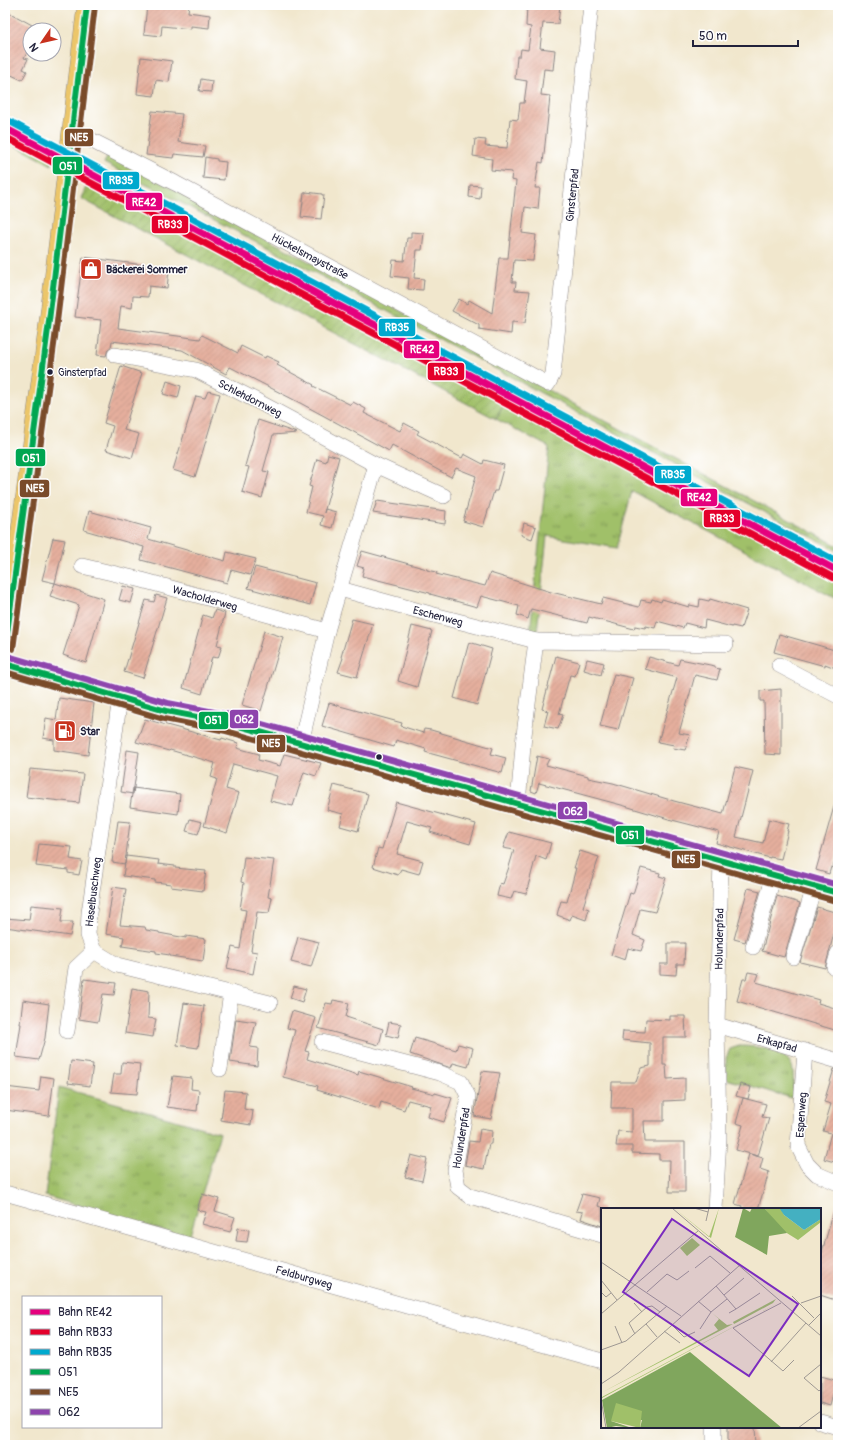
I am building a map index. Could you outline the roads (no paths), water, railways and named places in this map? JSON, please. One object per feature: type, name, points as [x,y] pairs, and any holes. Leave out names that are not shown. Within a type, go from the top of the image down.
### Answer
[{"type":"main road","points":[[5,648],[48,329],[87,5]]},
{"type":"street","name":"Ginsterpfad","points":[[548,384],[553,374],[591,5]]},
{"type":"street","name":"Hückelsmaystraße","points":[[71,130],[175,183],[548,384]]},
{"type":"street","name":"Schlehdornweg","points":[[115,354],[196,370],[376,465],[444,496]]},
{"type":"street","points":[[301,743],[327,631],[376,465]]},
{"type":"street","name":"Wacholderweg","points":[[82,566],[142,580],[327,631]]},
{"type":"street","name":"Eschenweg","points":[[340,589],[536,641],[726,644]]},
{"type":"street","points":[[518,802],[524,735],[536,641]]},
{"type":"street","points":[[5,664],[166,711],[228,723],[518,802],[838,894]]},
{"type":"street","points":[[779,665],[838,696]]},
{"type":"street","name":"Haselbuschweg","points":[[94,951],[88,935],[89,913],[120,698]]},
{"type":"street","name":"Holunderpfad","points":[[715,1208],[719,1138],[717,1025],[721,860]]},
{"type":"street","points":[[753,947],[774,875]]},
{"type":"street","points":[[793,957],[814,887]]},
{"type":"street","points":[[67,1031],[76,968],[94,951],[117,965],[270,1003]]},
{"type":"street","points":[[834,967],[838,953]]},
{"type":"street","points":[[220,1069],[231,993]]},
{"type":"street","name":"Erikapfad","points":[[717,1025],[838,1061]]},
{"type":"street","name":"Holunderpfad","points":[[322,1042],[440,1073],[461,1082],[468,1096],[455,1170],[458,1186],[470,1196],[601,1235]]},
{"type":"street","name":"Espenweg","points":[[805,1051],[798,1146],[807,1164],[817,1174],[838,1183]]},
{"type":"street","name":"Feldburgweg","points":[[5,1193],[601,1361]]},
{"type":"street","points":[[821,1422],[838,1427]]},
{"type":"street","points":[[714,1428],[714,1445]]},
{"type":"rail line","name":"RB35","points":[[9,121],[838,562]]},
{"type":"rail line","name":"RE42","points":[[5,128],[838,571]]},
{"type":"rail line","name":"RB33","points":[[5,137],[834,578]]},
{"type":"place","name":"Bäckerei Sommer","points":[[91,269]]},
{"type":"place","name":"Ginsterpfad","points":[[50,372]]},
{"type":"place","name":"Star","points":[[65,731]]}]
